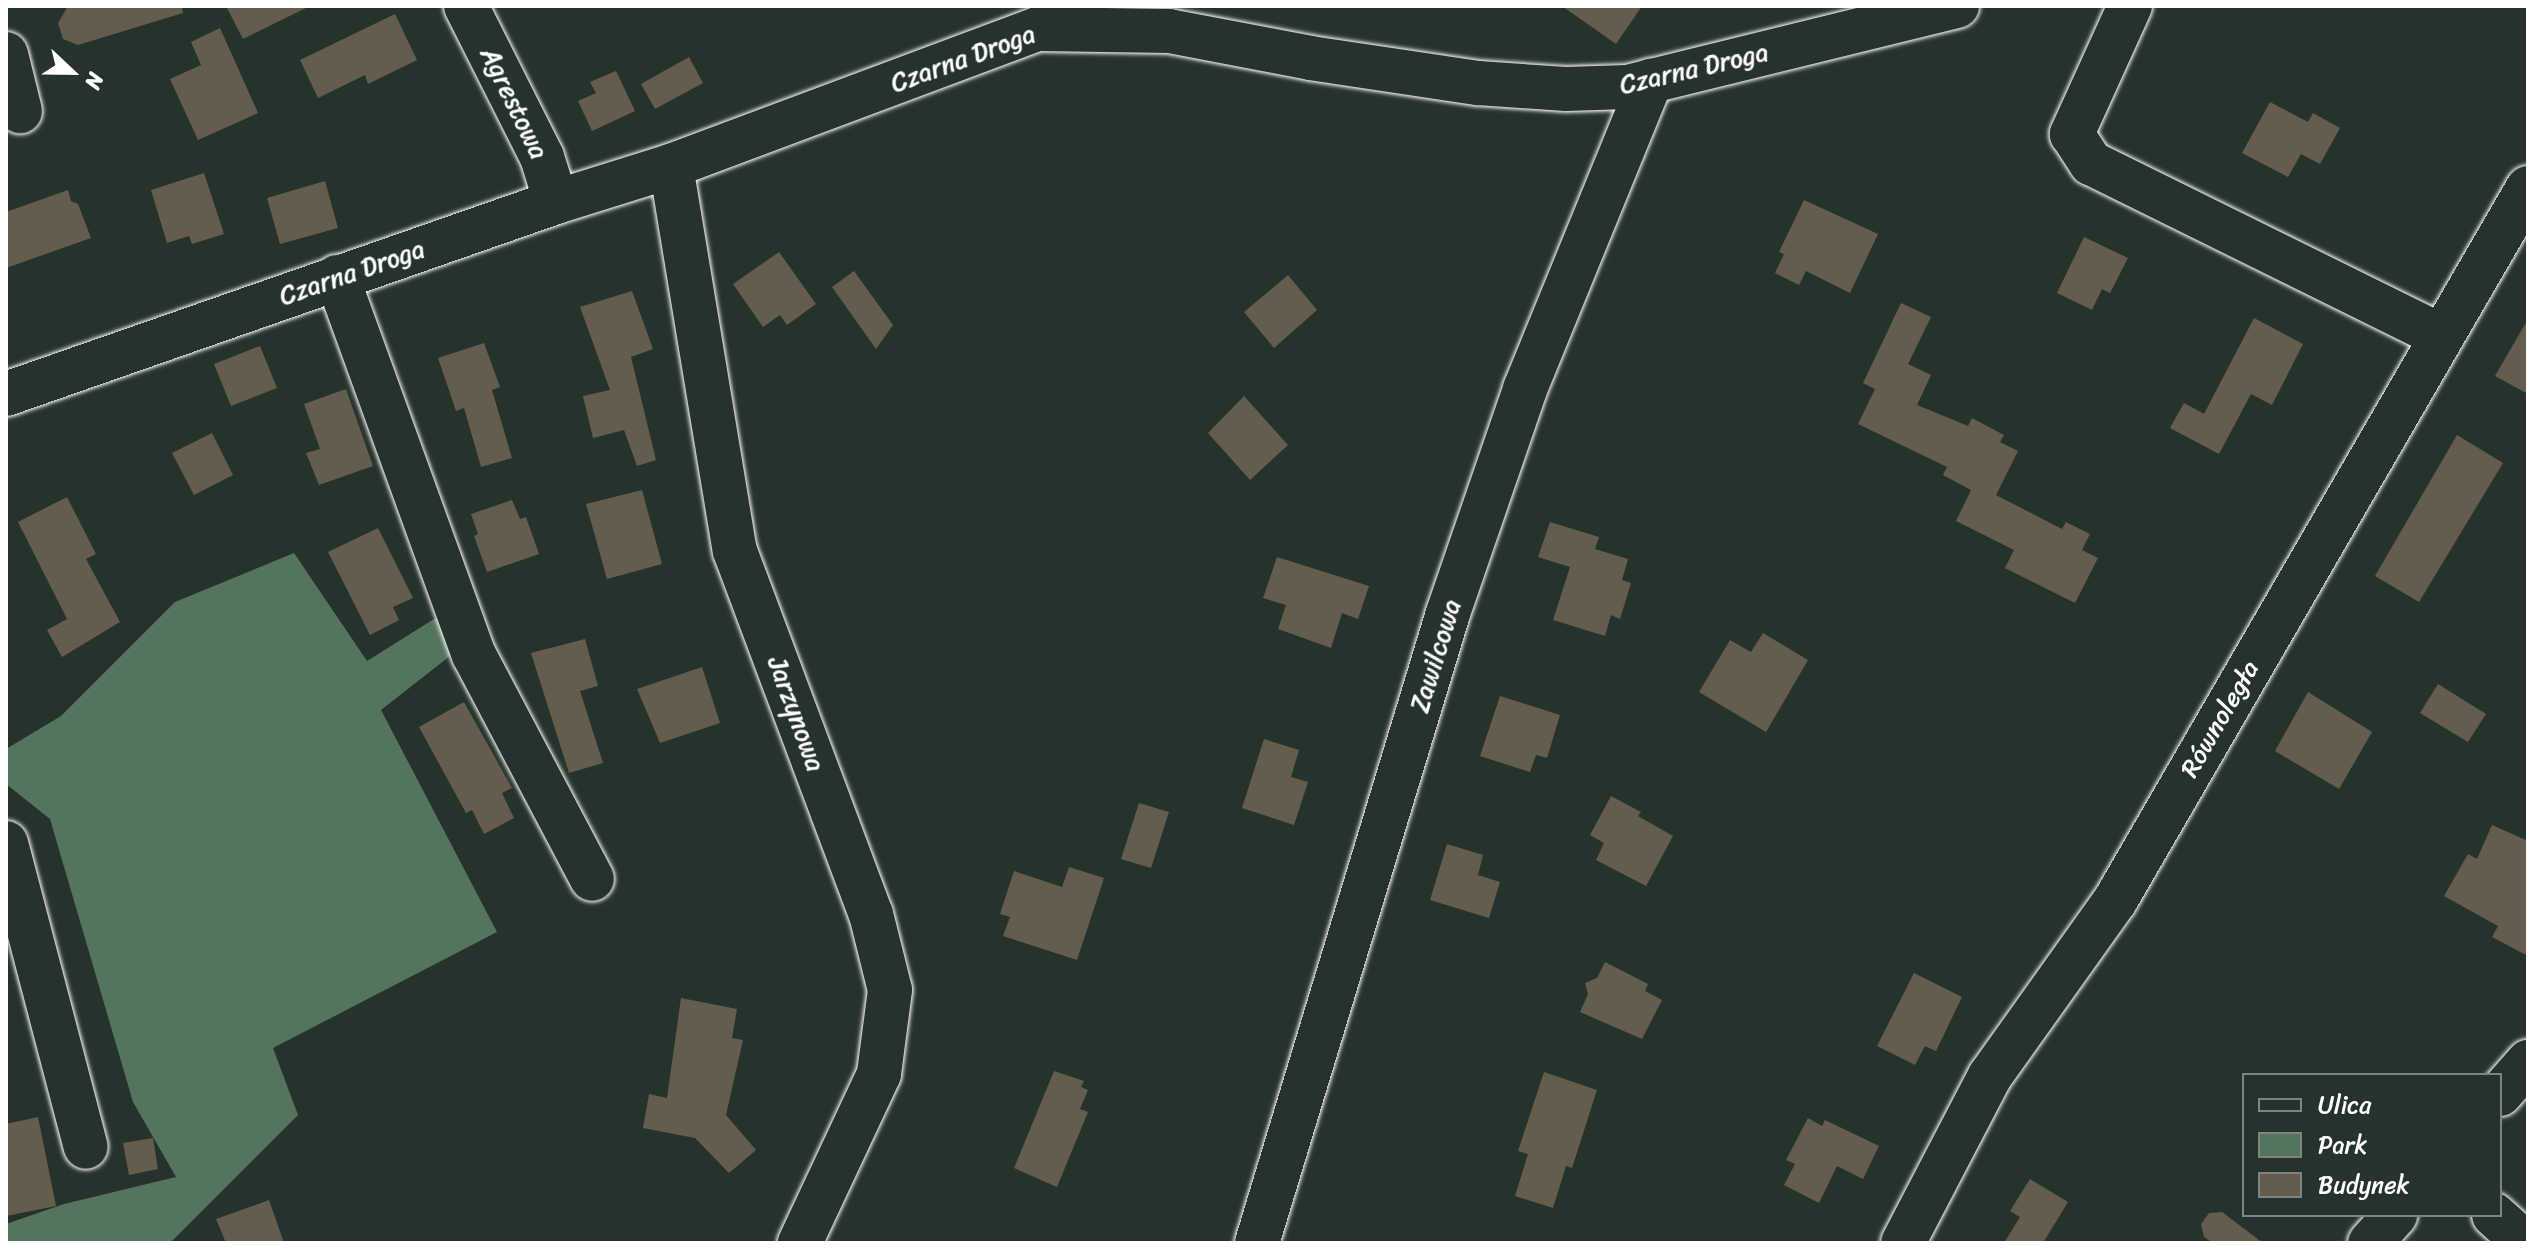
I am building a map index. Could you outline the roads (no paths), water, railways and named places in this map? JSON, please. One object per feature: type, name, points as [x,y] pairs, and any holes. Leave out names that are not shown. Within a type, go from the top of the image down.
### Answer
[{"type":"street","name":"Agrestowa","points":[[466,6],[542,157],[556,202]]},
{"type":"street","name":"Czarna Droga","points":[[6,394],[337,277],[671,166],[1038,29],[1169,31],[1248,48],[1478,83],[1566,89],[1627,87],[1957,6]]},
{"type":"street","points":[[2130,6],[2072,134],[2091,163],[2441,336]]},
{"type":"street","points":[[6,54],[20,111]]},
{"type":"street","name":"Zawilcowa","points":[[1257,1243],[1453,598],[1525,389],[1651,81]]},
{"type":"street","name":"Jarzynowa","points":[[671,166],[735,551],[871,914],[890,990],[879,1074],[800,1243]]},
{"type":"street","name":"Równoległa","points":[[1903,1243],[1990,1076],[2115,901],[2528,188]]},
{"type":"street","points":[[337,277],[474,655],[592,879]]},
{"type":"street","points":[[6,843],[86,1147]]},
{"type":"street","points":[[2502,1092],[2528,1062]]},
{"type":"street","points":[[2370,1243],[2393,1217]]},
{"type":"street","points":[[2496,1217],[2525,1243]]}]
